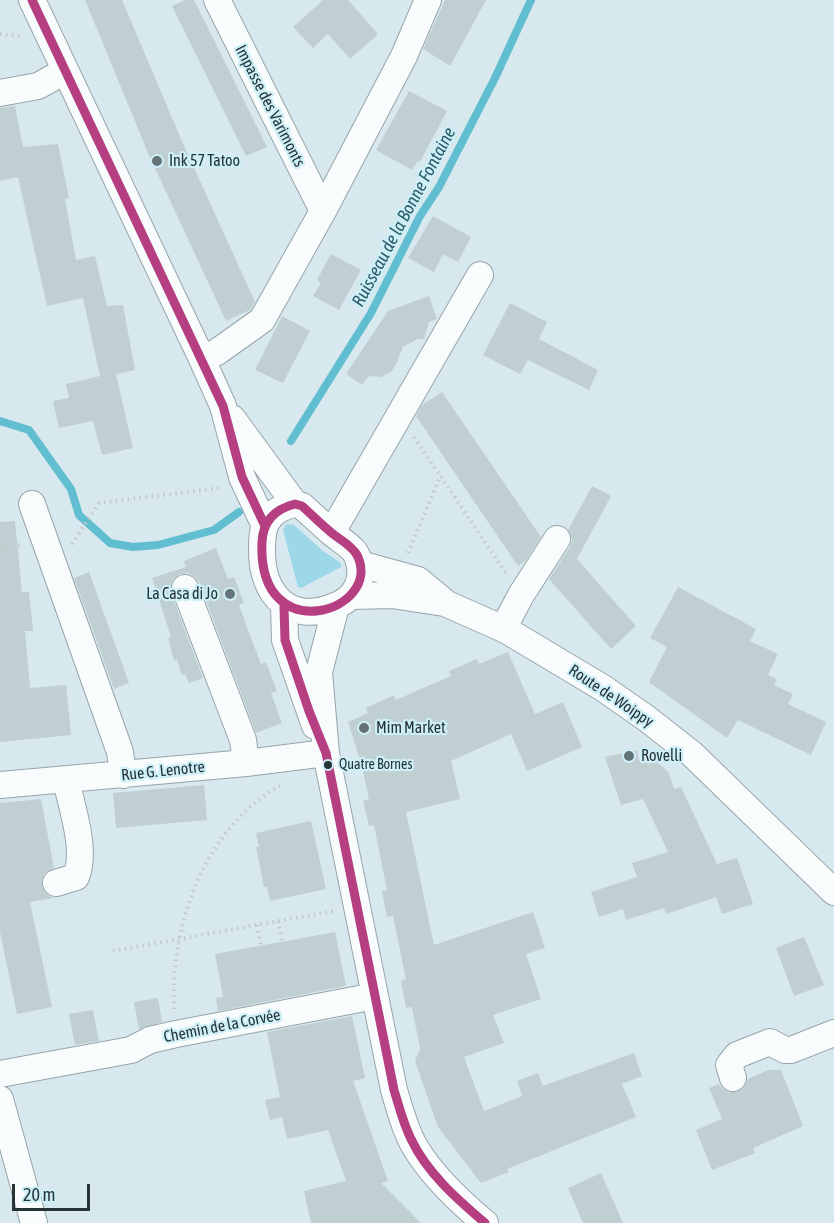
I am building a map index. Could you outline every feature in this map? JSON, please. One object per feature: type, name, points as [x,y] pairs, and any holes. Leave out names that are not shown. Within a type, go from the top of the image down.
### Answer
[{"type":"street","points":[[32,0],[223,406],[242,477],[265,526]]},
{"type":"street","name":"Impasse des Varimonts","points":[[217,0],[323,211]]},
{"type":"street","points":[[202,359],[217,352],[262,320],[323,211],[404,56],[428,0]]},
{"type":"street","points":[[0,93],[38,86],[65,71]]},
{"type":"street","points":[[332,532],[480,275]]},
{"type":"street","points":[[223,406],[295,504]]},
{"type":"street","points":[[32,504],[120,752],[123,775]]},
{"type":"street","points":[[295,504],[302,506],[355,552],[360,564],[358,587],[344,601],[316,612],[298,611],[284,606],[274,596],[264,570],[262,541],[265,526],[269,518],[285,506],[295,504]]},
{"type":"street","points":[[503,629],[521,595],[557,539]]},
{"type":"street","name":"Route de Woippy","points":[[360,564],[418,580],[447,604]]},
{"type":"street","points":[[185,588],[243,740],[246,762]]},
{"type":"street","name":"Route de Woippy","points":[[344,601],[393,595],[447,604],[503,629],[603,688],[683,747],[831,882]]},
{"type":"street","points":[[344,601],[319,672],[326,753],[394,1090],[407,1131],[416,1149],[460,1200],[486,1223]]},
{"type":"street","points":[[284,606],[285,640],[326,753]]},
{"type":"street","name":"Rue G. Lenotre","points":[[0,785],[123,775],[326,753]]},
{"type":"street","points":[[56,883],[75,877],[80,867],[81,854],[66,780]]},
{"type":"street","name":"Chemin de la Corvée","points":[[0,1074],[131,1050],[150,1040],[176,1034],[375,996]]},
{"type":"street","points":[[733,1078],[729,1065],[737,1055],[770,1042],[785,1050],[792,1050],[834,1033]]},
{"type":"street","points":[[0,1099],[34,1223]]},
{"type":"path","points":[[396,422],[410,431],[521,595]]},
{"type":"path","points":[[398,575],[441,476]]},
{"type":"path","points":[[80,532],[99,503],[228,487],[242,477]]},
{"type":"path","points":[[176,1034],[174,997],[178,939],[204,866],[225,835],[242,816],[267,794],[293,779],[291,757]]},
{"type":"path","points":[[113,951],[357,907]]},
{"type":"path","points":[[278,921],[282,942]]},
{"type":"path","points":[[257,925],[261,945]]},
{"type":"shaded area","points":[[286,524],[294,525],[323,551],[341,563],[341,567],[301,588],[298,587],[283,530]]},
{"type":"building","points":[[85,0],[122,0],[181,139],[255,302],[250,310],[226,321],[148,153]]},
{"type":"building","points":[[185,0],[194,0],[267,147],[246,156],[172,6]]},
{"type":"building","points":[[323,0],[348,0],[378,34],[350,59],[328,34],[313,48],[293,27]]},
{"type":"building","points":[[445,0],[486,0],[450,66],[423,49]]},
{"type":"building","points":[[409,91],[447,111],[420,162],[418,161],[412,170],[376,150]]},
{"type":"building","points":[[15,106],[23,147],[58,144],[69,198],[65,199],[76,260],[95,256],[107,306],[123,305],[135,370],[116,374],[133,448],[102,455],[93,421],[59,428],[53,401],[69,398],[66,384],[100,376],[83,298],[47,306],[18,177],[0,181],[0,108]]},
{"type":"building","points":[[433,216],[471,237],[458,262],[443,254],[434,272],[408,258]]},
{"type":"building","points":[[331,254],[361,270],[339,310],[313,296],[321,283],[317,280]]},
{"type":"building","points":[[429,296],[437,319],[429,322],[424,339],[418,339],[403,347],[391,372],[381,377],[369,376],[362,385],[346,374],[388,311]]},
{"type":"building","points":[[510,303],[547,322],[539,339],[598,370],[589,390],[528,360],[520,374],[483,355]]},
{"type":"building","points":[[282,316],[310,331],[283,383],[255,370]]},
{"type":"building","points":[[442,392],[541,537],[525,561],[518,566],[416,416],[422,405]]},
{"type":"building","points":[[592,486],[611,496],[577,559],[636,626],[611,649],[549,579],[570,547],[572,539],[568,530]]},
{"type":"building","points":[[15,521],[22,592],[29,592],[33,631],[25,631],[30,688],[66,685],[71,735],[0,742],[0,522]]},
{"type":"building","points":[[216,548],[228,579],[234,577],[244,603],[239,605],[250,635],[261,664],[266,662],[277,691],[271,693],[282,723],[256,733],[199,582],[188,573],[180,574],[173,579],[170,586],[203,678],[189,683],[185,674],[182,675],[177,660],[174,661],[168,638],[171,637],[152,578],[186,567],[184,561]]},
{"type":"building","points":[[89,572],[129,683],[114,689],[74,578]]},
{"type":"building","points":[[678,587],[756,629],[750,641],[778,654],[768,675],[777,679],[774,685],[793,694],[788,704],[826,722],[811,755],[738,720],[727,738],[649,682],[667,647],[650,638]]},
{"type":"building","points":[[508,652],[535,714],[563,702],[582,747],[527,771],[511,734],[451,761],[460,799],[406,812],[434,945],[533,912],[545,948],[526,954],[541,999],[493,1015],[504,1043],[464,1057],[484,1111],[522,1096],[517,1081],[538,1073],[543,1086],[634,1053],[642,1076],[622,1084],[636,1117],[507,1169],[509,1172],[481,1183],[438,1127],[415,1061],[420,1049],[412,1007],[406,1008],[401,981],[406,979],[393,916],[387,917],[382,891],[387,890],[374,825],[369,826],[363,801],[369,799],[362,766],[348,722],[368,713],[366,708],[394,695],[396,700],[451,676],[449,671],[477,659],[479,664]]},
{"type":"building","points":[[637,750],[639,761],[653,758],[669,773],[674,789],[681,787],[717,864],[737,858],[753,904],[722,914],[716,897],[666,914],[664,908],[626,920],[623,909],[599,917],[591,892],[637,877],[632,863],[668,852],[643,799],[621,805],[605,757]]},
{"type":"building","points":[[204,785],[207,820],[116,828],[113,793]]},
{"type":"building","points":[[41,799],[54,868],[45,873],[42,887],[46,894],[54,898],[30,902],[52,1007],[17,1014],[0,932],[0,803]]},
{"type":"building","points":[[311,821],[326,889],[270,901],[267,887],[264,887],[256,847],[259,847],[256,833]]},
{"type":"building","points":[[335,932],[346,986],[218,1011],[216,998],[223,997],[215,954]]},
{"type":"building","points":[[804,937],[824,985],[794,996],[776,948]]},
{"type":"building","points":[[158,998],[162,1022],[139,1029],[134,1002]]},
{"type":"building","points":[[93,1010],[99,1041],[75,1045],[69,1014]]},
{"type":"building","points":[[352,1016],[365,1078],[353,1081],[388,1181],[381,1183],[421,1223],[311,1223],[304,1191],[346,1181],[328,1130],[287,1139],[282,1117],[270,1120],[265,1100],[280,1097],[267,1032]]},
{"type":"building","points":[[768,1070],[781,1070],[803,1126],[753,1148],[755,1153],[712,1170],[696,1130],[722,1119],[709,1088],[719,1084],[729,1092],[737,1092],[744,1088],[748,1079]]},
{"type":"building","points":[[601,1173],[623,1223],[583,1223],[568,1188]]},
{"type":"waterway","name":"Ruisseau de la Bonne Fontaine","points":[[291,441],[371,313],[420,216],[439,187],[495,78],[531,0]]},
{"type":"waterway","name":"Ruisseau de la Bonne Fontaine","points":[[0,421],[29,430],[71,489],[79,515],[110,543],[133,547],[158,545],[214,530],[239,512]]},
{"type":"transit line","points":[[32,0],[223,406],[242,477],[265,526]]},
{"type":"transit line","points":[[295,504],[302,506],[357,555],[361,575],[353,592],[338,604],[318,611],[297,609],[279,598],[266,576],[262,542],[265,528],[271,517],[295,504]]},
{"type":"transit line","points":[[284,606],[285,640],[326,753],[394,1090],[401,1114],[411,1139],[425,1163],[454,1195],[485,1223]]},
{"type":"place","name":"Ink 57 Tatoo","points":[[157,161]]},
{"type":"place","name":"La Casa di Jo","points":[[230,594]]},
{"type":"place","name":"Mim Market","points":[[364,728]]},
{"type":"place","name":"Rovelli","points":[[629,756]]},
{"type":"place","name":"Quatre Bornes","points":[[328,765]]}]
